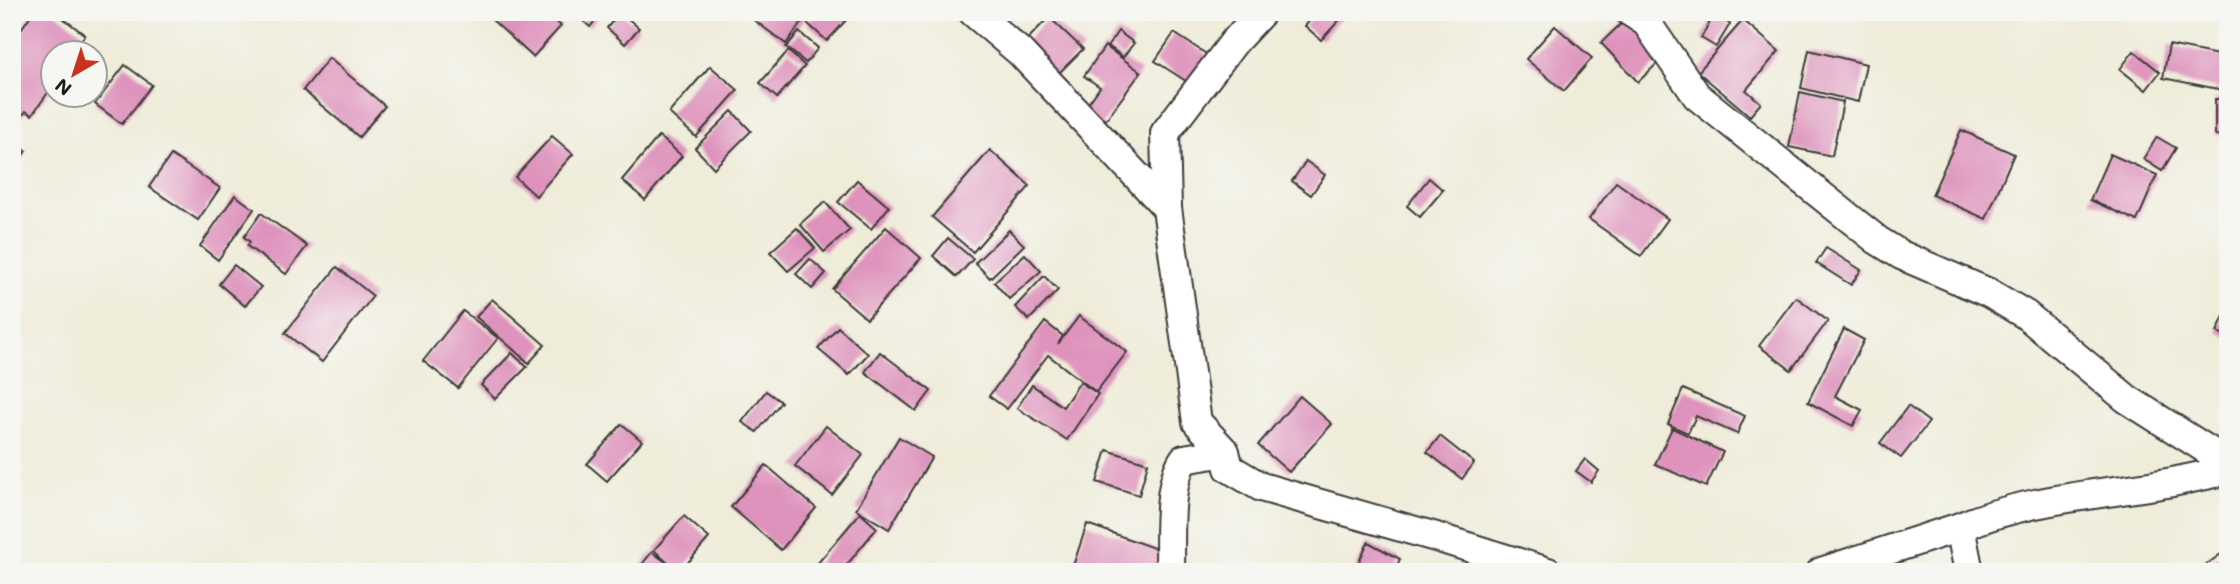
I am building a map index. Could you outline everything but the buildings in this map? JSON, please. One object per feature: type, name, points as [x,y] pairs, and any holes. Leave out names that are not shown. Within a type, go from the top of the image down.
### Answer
[{"type":"street","points":[[973,12],[1020,52],[1167,208]]},
{"type":"street","points":[[1262,12],[1234,42],[1165,133],[1167,208],[1197,422],[1225,452],[1229,468],[1261,487],[1548,572]]},
{"type":"street","points":[[1630,12],[1646,22],[1697,96],[1877,240],[1901,255],[1990,293],[2026,315],[2127,399],[2228,463]]},
{"type":"street","points":[[1170,572],[1173,492],[1178,468],[1184,459],[1225,452]]},
{"type":"street","points":[[1821,572],[1978,520],[2050,500],[2151,486],[2228,470]]},
{"type":"street","points":[[1960,527],[1969,572]]}]
